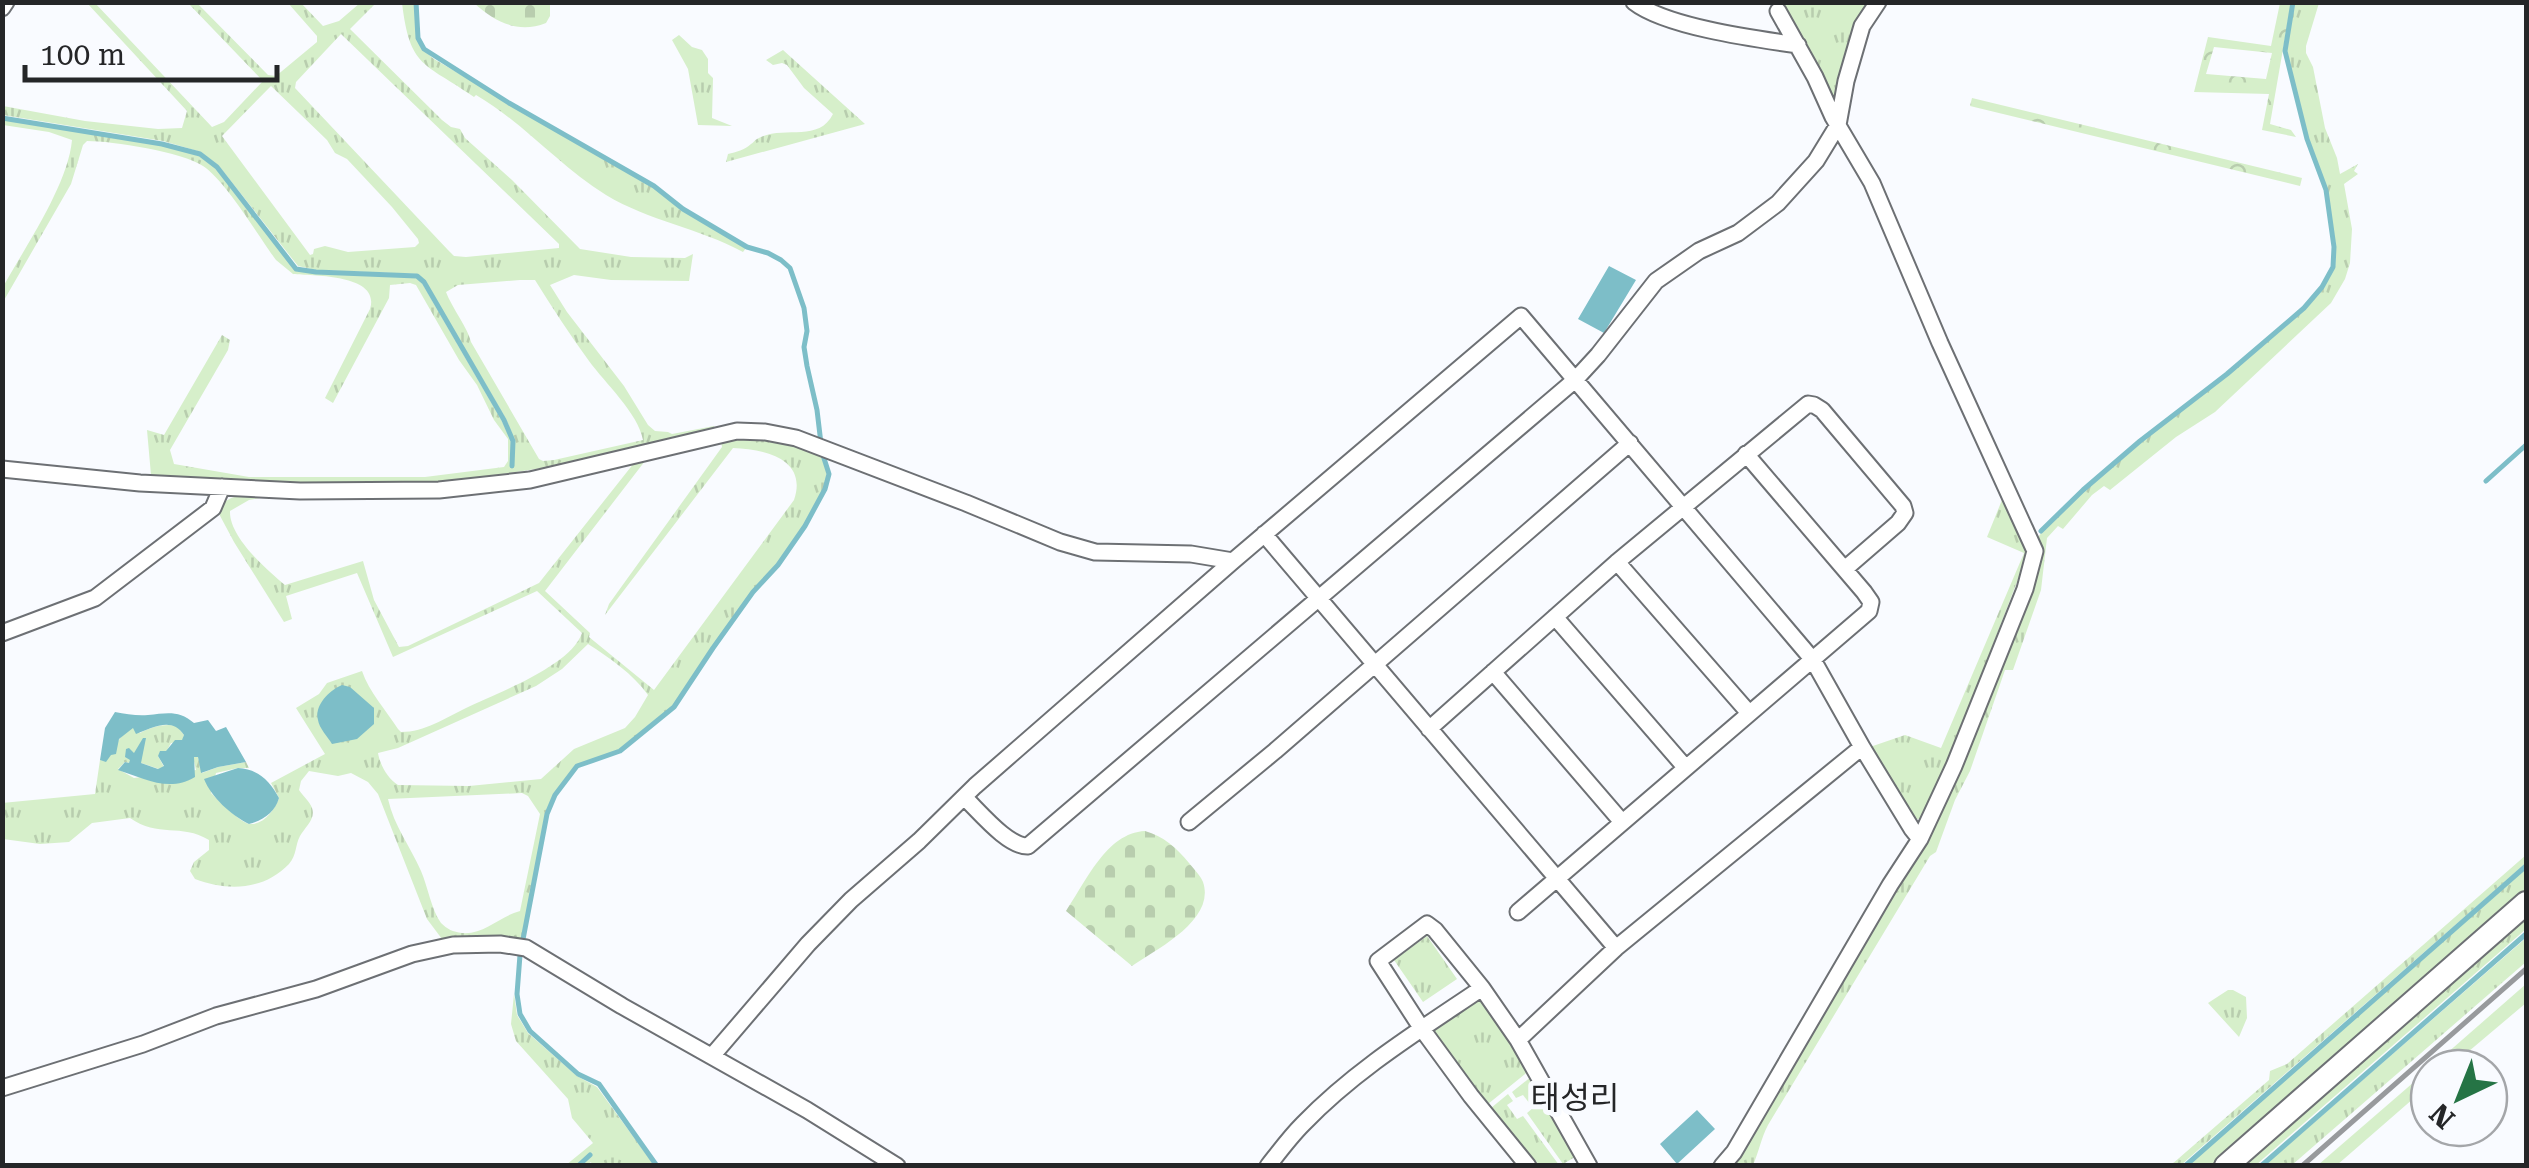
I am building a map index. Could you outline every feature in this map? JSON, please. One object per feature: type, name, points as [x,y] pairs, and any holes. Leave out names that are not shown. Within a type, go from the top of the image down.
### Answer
[{"type":"main road","points":[[2226,1166],[2526,904]]},
{"type":"street","points":[[1634,2],[1654,15],[1748,38],[1798,45]]},
{"type":"street","points":[[964,797],[1007,838],[1028,846],[1575,380],[1656,281],[1698,251],[1738,233],[1778,203],[1816,161],[1838,126],[1862,26],[1878,2]]},
{"type":"street","points":[[1722,1166],[1740,1142],[1920,838],[1954,766],[2018,607],[2035,551],[1872,183],[1778,11]]},
{"type":"street","points":[[712,1056],[850,900],[1264,534],[1521,316],[1813,660],[1920,838]]},
{"type":"street","points":[[1429,729],[1617,562],[1808,404],[1822,410],[1836,425],[1905,513],[1846,568]]},
{"type":"street","points":[[2,469],[222,487],[438,490],[530,480],[737,431],[765,432],[796,438],[1094,552],[1192,554],[1232,562]]},
{"type":"street","points":[[1189,822],[1630,442]]},
{"type":"street","points":[[1518,912],[1869,610],[1870,602],[1846,568],[1746,454]]},
{"type":"street","points":[[2,634],[95,598],[213,508],[222,487]]},
{"type":"street","points":[[1264,534],[1616,948]]},
{"type":"street","points":[[1617,562],[1749,714]]},
{"type":"street","points":[[1555,617],[1685,768]]},
{"type":"street","points":[[1494,672],[1622,822]]},
{"type":"street","points":[[1518,1040],[1616,948],[1862,747]]},
{"type":"street","points":[[1528,1166],[1422,1029],[1378,961],[1427,924],[1482,988],[1518,1040],[1589,1166]]},
{"type":"street","points":[[2,1088],[216,1016],[316,989],[412,954],[454,945],[521,947],[807,1110],[896,1166]]},
{"type":"street","points":[[1268,1166],[1302,1125],[1344,1086],[1482,988]]},
{"type":"green space","points":[[550,2],[546,23],[526,27],[499,21],[474,3]]},
{"type":"green space","points":[[1786,2],[1869,3],[1847,47],[1836,95],[1830,98],[1825,79]]},
{"type":"green space","points":[[87,3],[95,3],[212,127],[224,122],[263,81],[188,3],[197,3],[268,75],[276,76],[317,42],[317,36],[288,3],[301,3],[323,26],[339,21],[360,3],[376,3],[350,29],[442,120],[460,129],[580,249],[631,257],[685,258],[693,254],[689,281],[611,280],[574,275],[550,285],[648,425],[655,431],[672,434],[714,426],[715,430],[542,468],[432,485],[221,482],[151,475],[147,430],[164,435],[222,335],[230,340],[228,350],[170,450],[174,464],[249,477],[425,477],[504,467],[508,461],[508,439],[416,285],[410,283],[390,285],[389,298],[333,403],[325,398],[370,309],[371,298],[366,289],[344,279],[293,274],[276,260],[212,173],[180,156],[87,141],[71,184],[3,302],[3,287],[54,196],[72,140],[3,125],[3,119],[162,145],[199,156],[216,168],[296,270],[416,277],[502,421],[511,441],[512,468],[515,441],[506,419],[418,274],[298,266],[219,166],[201,152],[163,141],[3,115],[3,106],[158,129],[182,128],[187,111]],"holes":[[[341,34],[559,244],[559,248],[454,256],[295,88],[296,82]],[[271,86],[327,140],[335,153],[347,159],[419,243],[415,247],[348,252],[325,246],[314,249],[310,255],[222,136]],[[535,280],[589,361],[628,409],[643,440],[554,460],[539,459],[446,292],[458,285]]]},
{"type":"green space","points":[[402,3],[415,3],[420,41],[434,59],[653,187],[682,210],[746,248],[743,252],[639,212],[589,184],[510,118],[422,62],[410,41]]},
{"type":"green space","points":[[2280,3],[2291,3],[2270,124],[2291,130],[2296,137],[2262,130],[2269,94],[2194,92],[2208,37],[2271,46]],"holes":[[[2214,47],[2272,53],[2266,79],[2206,74]]]},
{"type":"green space","points":[[2295,3],[2319,3],[2306,53],[2340,174],[2358,164],[2354,171],[2358,174],[2344,184],[2352,229],[2345,279],[2331,303],[2215,412],[2176,437],[2110,490],[2104,486],[2092,495],[2063,529],[2058,526],[2047,538],[2041,590],[2013,670],[2005,670],[1970,771],[1936,852],[1930,856],[1768,1125],[1753,1165],[1731,1166],[1933,830],[2039,564],[2039,536],[2084,491],[2305,309],[2335,267],[2336,247],[2327,189],[2309,139],[2286,51]]},
{"type":"green space","points":[[679,35],[702,50],[708,59],[708,73],[713,78],[712,118],[732,126],[698,125],[688,69],[672,40]]},
{"type":"green space","points":[[783,50],[865,124],[726,162],[728,154],[757,139],[809,131],[826,123],[833,114],[804,88],[787,65],[773,65],[766,60]]},
{"type":"green space","points":[[1972,98],[2302,178],[2300,186],[1970,106]]},
{"type":"green space","points":[[777,438],[820,452],[827,474],[824,489],[804,526],[752,591],[673,707],[620,750],[576,765],[554,795],[546,814],[522,941],[445,943],[427,919],[378,794],[368,782],[351,773],[338,776],[309,771],[299,790],[313,816],[300,836],[292,861],[279,873],[256,884],[232,887],[195,879],[190,871],[194,862],[209,850],[209,840],[189,832],[150,827],[130,818],[92,823],[69,842],[40,844],[3,839],[2,803],[95,794],[100,760],[106,761],[121,737],[134,727],[140,733],[158,726],[177,726],[184,735],[183,741],[171,743],[158,756],[164,767],[141,763],[140,745],[129,763],[118,769],[134,778],[196,770],[193,757],[198,757],[202,773],[246,762],[249,768],[216,773],[211,793],[242,820],[255,824],[268,816],[279,798],[271,783],[325,754],[296,708],[319,694],[327,683],[362,671],[398,729],[418,730],[549,667],[564,657],[582,633],[537,591],[393,657],[357,573],[286,596],[292,619],[284,622],[218,512],[226,501],[238,496],[266,497],[249,500],[230,511],[231,521],[250,552],[285,585],[363,561],[374,600],[399,647],[539,583],[634,463],[645,461],[545,591],[590,633],[589,637],[654,690],[794,500],[795,475],[781,459],[733,448],[605,615],[609,604],[722,447],[721,441]],"holes":[[[588,644],[628,673],[648,695],[625,728],[574,749],[541,779],[469,786],[398,785],[385,771],[378,753],[398,748],[536,686],[562,669]],[[522,793],[540,814],[520,911],[478,931],[450,930],[441,923],[432,905],[388,799]]]},
{"type":"green space","points":[[2004,495],[2029,547],[1943,775],[1924,815],[1914,819],[1870,747],[1905,735],[1941,748],[2024,553],[1987,537]]},
{"type":"green space","points":[[1145,831],[1175,848],[1202,880],[1205,896],[1201,909],[1182,932],[1132,966],[1066,911],[1108,850],[1119,840]]},
{"type":"green space","points":[[2526,855],[2526,863],[2181,1165],[2171,1165],[2269,1080],[2270,1071],[2287,1064]]},
{"type":"green space","points":[[2526,868],[2526,890],[2213,1165],[2186,1166]]},
{"type":"green space","points":[[2526,915],[2526,929],[2256,1165],[2242,1166]]},
{"type":"green space","points":[[1427,936],[1457,979],[1423,1002],[1394,960]]},
{"type":"green space","points":[[2526,938],[2526,962],[2427,1048],[2409,1048],[2409,1064],[2292,1165],[2265,1165]]},
{"type":"green space","points":[[2526,984],[2526,1003],[2473,1048],[2453,1048]]},
{"type":"green space","points":[[2228,990],[2246,997],[2247,1018],[2239,1037],[2208,1003]]},
{"type":"green space","points":[[514,994],[517,1015],[528,1033],[577,1076],[597,1087],[654,1165],[580,1165],[593,1152],[576,1165],[566,1165],[593,1143],[572,1118],[568,1099],[516,1041],[511,1024]]},
{"type":"green space","points":[[1482,998],[1530,1070],[1488,1104],[1433,1032]]},
{"type":"green space","points":[[1532,1076],[1575,1157],[1563,1164],[1527,1113],[1533,1108],[1523,1095],[1516,1098],[1512,1092]]},
{"type":"green space","points":[[2409,1086],[2409,1102],[2337,1165],[2318,1165]]},
{"type":"green space","points":[[1508,1094],[1513,1101],[1507,1105],[1517,1119],[1523,1116],[1559,1165],[1539,1165],[1491,1108]]},
{"type":"water","points":[[1609,266],[1636,280],[1604,333],[1578,319]]},
{"type":"water","points":[[342,685],[350,687],[374,708],[374,724],[357,739],[332,744],[317,714],[324,699]]},
{"type":"water","points":[[115,712],[172,713],[194,723],[208,720],[216,731],[226,727],[246,762],[201,773],[198,757],[194,757],[195,777],[176,784],[118,770],[129,763],[126,749],[134,753],[143,738],[141,763],[158,769],[164,766],[158,756],[160,751],[166,751],[184,735],[168,725],[136,734],[133,728],[119,739],[116,754],[106,762],[100,760],[105,728]]},
{"type":"water","points":[[238,768],[263,777],[279,798],[268,815],[249,824],[222,805],[204,779]]},
{"type":"water","points":[[1697,1110],[1715,1129],[1677,1164],[1660,1144]]},
{"type":"waterway","points":[[416,2],[418,38],[424,49],[654,186],[683,209],[747,247],[781,260],[790,268],[804,308],[804,347],[829,474],[825,489],[778,565],[753,592],[674,707],[620,751],[577,766],[555,795],[547,814],[520,955],[517,994],[520,1014],[530,1031],[578,1074],[599,1084],[657,1166]]},
{"type":"waterway","points":[[2041,531],[2140,441],[2304,308],[2333,267],[2326,190],[2307,139],[2285,51],[2293,2]]},
{"type":"waterway","points":[[2,118],[162,144],[200,154],[217,167],[296,269],[417,276],[504,420],[513,441],[512,466]]},
{"type":"waterway","points":[[2486,481],[2526,445]]},
{"type":"waterway","points":[[2185,1166],[2526,866]]},
{"type":"waterway","points":[[2261,1166],[2526,934]]},
{"type":"waterway","points":[[578,1166],[590,1155]]},
{"type":"railway","points":[[2302,1166],[2526,969]]},
{"type":"district","name":"태성리","points":[[1575,1098]]}]
